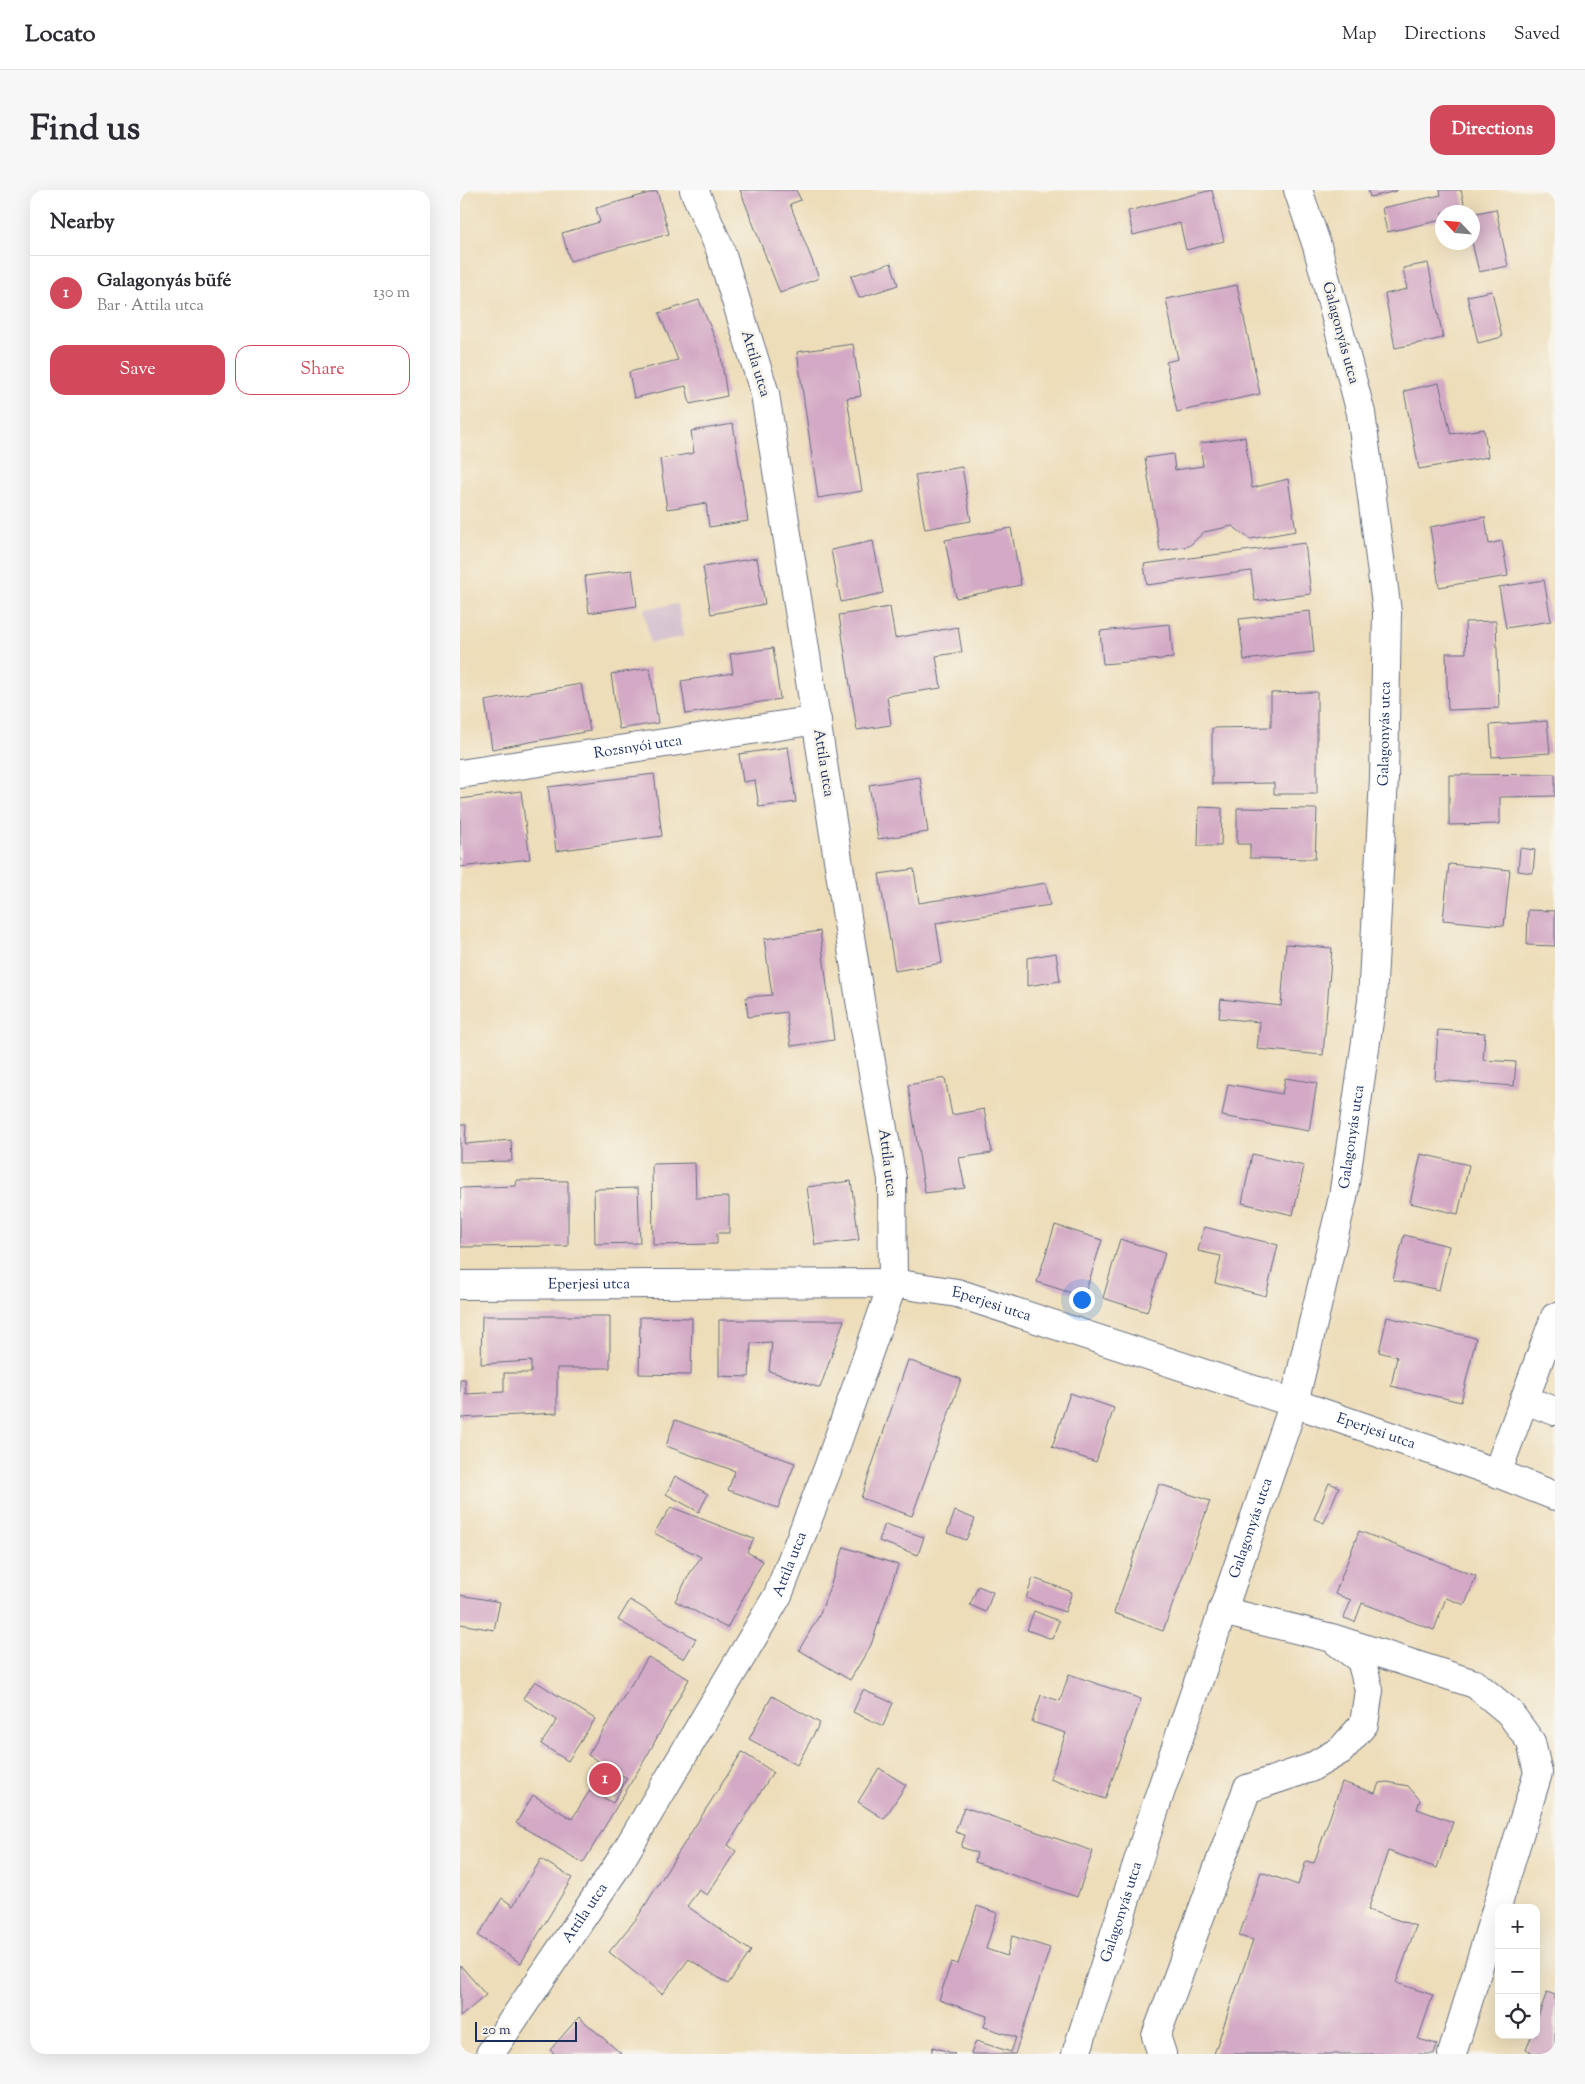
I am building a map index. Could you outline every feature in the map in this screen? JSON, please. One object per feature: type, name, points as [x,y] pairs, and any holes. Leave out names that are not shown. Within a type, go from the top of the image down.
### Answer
[{"type":"street","name":"Attila utca","points":[[490,2054],[619,1863],[778,1595],[828,1468],[893,1283],[892,1179],[861,1006],[766,394],[720,249],[694,190]]},
{"type":"street","name":"Galagonyás utca","points":[[1076,2054],[1158,1799],[1294,1403],[1343,1197],[1372,1001],[1384,778],[1387,612],[1362,413],[1317,246],[1298,190]]},
{"type":"street","name":"Rozsnyói utca","points":[[460,774],[816,720]]},
{"type":"street","name":"Eperjesi utca","points":[[460,1285],[893,1283],[957,1293],[1294,1403],[1497,1473],[1555,1496]]},
{"type":"street","points":[[1497,1473],[1555,1317]]},
{"type":"street","points":[[1525,1400],[1555,1411]]},
{"type":"street","points":[[1222,1611],[1332,1638],[1475,1684],[1509,1712],[1531,1742],[1538,1773],[1452,2054]]},
{"type":"street","points":[[1162,2054],[1156,2036],[1247,1789],[1310,1768],[1341,1750],[1364,1724],[1369,1690],[1361,1660],[1332,1638]]},
{"type":"shaded area","points":[[678,604],[683,637],[650,643],[644,609]]},
{"type":"building","points":[[740,190],[796,190],[801,200],[790,204],[819,278],[780,293]]},
{"type":"building","points":[[1212,190],[1224,241],[1186,250],[1180,223],[1133,235],[1128,211]]},
{"type":"building","points":[[1368,190],[1397,190],[1397,191],[1370,197]]},
{"type":"building","points":[[1440,190],[1461,190],[1464,205],[1435,205],[1435,222],[1387,232],[1382,208],[1441,195]]},
{"type":"building","points":[[657,191],[669,234],[570,261],[562,233],[600,222],[596,208]]},
{"type":"building","points":[[1496,209],[1508,266],[1479,272],[1474,250],[1480,250],[1480,212]]},
{"type":"building","points":[[891,263],[898,285],[859,298],[851,276]]},
{"type":"building","points":[[1428,263],[1443,338],[1395,348],[1385,294],[1407,289],[1403,268]]},
{"type":"building","points":[[1237,285],[1260,394],[1177,412],[1166,362],[1178,359],[1166,299]]},
{"type":"building","points":[[1492,291],[1502,337],[1478,343],[1467,296]]},
{"type":"building","points":[[699,300],[720,350],[727,396],[690,404],[686,386],[634,398],[629,372],[678,360],[659,313]]},
{"type":"building","points":[[853,344],[861,396],[847,398],[862,491],[818,498],[797,352]]},
{"type":"building","points":[[1439,383],[1451,434],[1484,429],[1488,457],[1419,469],[1404,391]]},
{"type":"building","points":[[733,424],[748,521],[709,527],[706,503],[667,509],[660,459],[694,453],[691,431]]},
{"type":"building","points":[[1245,437],[1252,488],[1288,479],[1296,531],[1250,539],[1232,526],[1204,532],[1189,546],[1160,551],[1145,458],[1173,454],[1175,470],[1203,466],[1200,443]]},
{"type":"building","points":[[962,467],[971,521],[925,529],[915,475]]},
{"type":"building","points":[[1485,517],[1489,544],[1502,541],[1508,576],[1439,587],[1430,527]]},
{"type":"building","points":[[1011,528],[1021,585],[956,598],[945,540]]},
{"type":"building","points":[[873,541],[883,593],[841,602],[831,550]]},
{"type":"building","points":[[1305,543],[1311,594],[1255,601],[1251,571],[1147,585],[1144,564]]},
{"type":"building","points":[[757,558],[765,604],[711,614],[703,567]]},
{"type":"building","points":[[632,570],[637,606],[589,613],[585,576]]},
{"type":"building","points":[[1544,580],[1551,621],[1506,628],[1499,587]]},
{"type":"building","points":[[890,607],[895,638],[958,627],[962,652],[936,656],[941,688],[887,696],[891,725],[857,730],[839,615]]},
{"type":"building","points":[[1310,611],[1314,652],[1244,660],[1239,619]]},
{"type":"building","points":[[1496,621],[1499,708],[1448,710],[1446,653],[1466,653],[1465,622]]},
{"type":"building","points":[[1170,624],[1173,658],[1103,664],[1100,631]]},
{"type":"building","points":[[773,648],[780,699],[686,714],[681,681],[733,673],[730,654]]},
{"type":"building","points":[[650,668],[658,723],[619,729],[611,674]]},
{"type":"building","points":[[581,684],[590,731],[492,749],[485,701]]},
{"type":"building","points":[[1317,692],[1317,794],[1274,794],[1274,783],[1212,784],[1212,728],[1271,727],[1271,693]]},
{"type":"building","points":[[1547,721],[1550,753],[1492,757],[1490,725]]},
{"type":"building","points":[[788,747],[796,802],[759,807],[755,780],[743,782],[739,754]]},
{"type":"building","points":[[654,774],[662,836],[556,851],[548,787]]},
{"type":"building","points":[[1555,774],[1555,796],[1500,797],[1500,824],[1449,825],[1449,775]]},
{"type":"building","points":[[920,777],[928,832],[878,839],[869,785]]},
{"type":"building","points":[[521,791],[530,859],[460,867],[460,799]]},
{"type":"building","points":[[1199,807],[1222,808],[1221,846],[1198,846]]},
{"type":"building","points":[[1237,808],[1317,809],[1315,859],[1250,858],[1250,844],[1237,844]]},
{"type":"building","points":[[1520,848],[1535,850],[1533,873],[1518,871]]},
{"type":"building","points":[[1449,864],[1510,870],[1504,926],[1443,920]]},
{"type":"building","points":[[914,869],[919,903],[1046,883],[1050,905],[936,923],[942,963],[895,971],[879,874]]},
{"type":"building","points":[[1528,910],[1555,911],[1555,946],[1527,945]]},
{"type":"building","points":[[820,931],[834,1040],[791,1046],[786,1012],[748,1017],[746,997],[772,995],[764,939]]},
{"type":"building","points":[[1286,944],[1332,948],[1323,1055],[1257,1049],[1260,1022],[1219,1018],[1221,999],[1281,1006]]},
{"type":"building","points":[[1056,953],[1060,981],[1027,986],[1027,958]]},
{"type":"building","points":[[1438,1030],[1485,1033],[1483,1060],[1516,1062],[1514,1086],[1435,1080]]},
{"type":"building","points":[[945,1078],[952,1115],[984,1109],[992,1153],[959,1158],[965,1188],[925,1193],[908,1085]]},
{"type":"building","points":[[1285,1078],[1317,1083],[1309,1131],[1222,1116],[1228,1084],[1282,1094]]},
{"type":"building","points":[[460,1124],[466,1124],[465,1144],[511,1140],[512,1161],[460,1162]]},
{"type":"building","points":[[1252,1154],[1304,1166],[1293,1215],[1242,1203]]},
{"type":"building","points":[[1421,1154],[1469,1165],[1458,1214],[1410,1203]]},
{"type":"building","points":[[695,1163],[696,1198],[729,1197],[729,1233],[717,1233],[717,1244],[653,1245],[652,1164]]},
{"type":"building","points":[[517,1180],[568,1181],[568,1246],[460,1247],[460,1188],[516,1186]]},
{"type":"building","points":[[851,1181],[859,1240],[815,1245],[807,1187]]},
{"type":"building","points":[[638,1188],[640,1243],[595,1244],[594,1189]]},
{"type":"building","points":[[1055,1225],[1102,1240],[1084,1297],[1037,1282]]},
{"type":"building","points":[[1204,1227],[1278,1245],[1266,1296],[1215,1283],[1221,1256],[1198,1251]]},
{"type":"building","points":[[1404,1235],[1449,1246],[1439,1290],[1393,1280]]},
{"type":"building","points":[[1120,1239],[1165,1253],[1147,1312],[1103,1298]]},
{"type":"building","points":[[482,1316],[610,1316],[610,1368],[557,1368],[557,1413],[460,1418],[460,1379],[465,1379],[466,1394],[504,1392],[504,1373],[531,1373],[531,1361],[481,1364]]},
{"type":"building","points":[[640,1317],[692,1318],[691,1375],[639,1374]]},
{"type":"building","points":[[1387,1317],[1476,1338],[1461,1402],[1391,1386],[1397,1357],[1379,1352]]},
{"type":"building","points":[[719,1320],[844,1320],[820,1388],[769,1371],[772,1342],[751,1343],[749,1377],[719,1376]]},
{"type":"building","points":[[908,1360],[961,1379],[912,1516],[861,1498]]},
{"type":"building","points":[[1070,1393],[1114,1408],[1096,1462],[1052,1447]]},
{"type":"building","points":[[675,1420],[795,1463],[778,1508],[728,1490],[735,1471],[666,1446]]},
{"type":"building","points":[[675,1476],[708,1494],[699,1512],[666,1494]]},
{"type":"building","points":[[1329,1483],[1339,1487],[1324,1523],[1314,1519]]},
{"type":"building","points":[[1159,1484],[1210,1501],[1163,1631],[1114,1613]]},
{"type":"building","points":[[671,1507],[754,1539],[747,1552],[763,1561],[727,1628],[675,1601],[701,1557],[654,1533]]},
{"type":"building","points":[[955,1511],[975,1519],[966,1540],[947,1533]]},
{"type":"building","points":[[885,1524],[924,1537],[918,1555],[879,1541]]},
{"type":"building","points":[[1359,1531],[1476,1576],[1465,1605],[1446,1598],[1434,1630],[1362,1603],[1355,1622],[1344,1618],[1351,1600],[1335,1594]]},
{"type":"building","points":[[844,1547],[898,1565],[871,1645],[850,1680],[799,1650],[820,1614]]},
{"type":"building","points":[[1033,1578],[1072,1592],[1065,1612],[1026,1598]]},
{"type":"building","points":[[978,1586],[993,1592],[986,1612],[970,1605]]},
{"type":"building","points":[[460,1595],[500,1602],[494,1630],[460,1624]]},
{"type":"building","points":[[630,1600],[696,1639],[684,1659],[618,1620]]},
{"type":"building","points":[[1034,1611],[1059,1621],[1052,1639],[1027,1630]]},
{"type":"building","points":[[648,1657],[689,1679],[648,1754],[583,1863],[516,1823],[533,1795],[572,1819],[590,1790],[613,1803],[627,1778],[588,1755]]},
{"type":"building","points":[[1069,1674],[1141,1699],[1105,1799],[1050,1779],[1066,1733],[1032,1722],[1041,1695],[1060,1701]]},
{"type":"building","points":[[535,1681],[595,1719],[568,1761],[541,1744],[557,1720],[523,1698]]},
{"type":"building","points":[[863,1690],[893,1703],[883,1726],[853,1712]]},
{"type":"building","points":[[772,1696],[820,1723],[797,1765],[749,1739]]},
{"type":"building","points":[[742,1752],[773,1772],[728,1845],[736,1851],[707,1895],[699,1890],[687,1906],[751,1951],[728,1984],[689,1959],[662,1994],[609,1952],[637,1918]]},
{"type":"building","points":[[879,1768],[906,1785],[884,1819],[858,1802]]},
{"type":"building","points":[[1342,1782],[1375,1793],[1379,1783],[1387,1782],[1408,1786],[1420,1800],[1417,1809],[1453,1822],[1437,1868],[1388,1851],[1368,1910],[1416,1926],[1396,1983],[1433,1995],[1418,2039],[1437,2044],[1434,2054],[1214,2054],[1253,1940],[1239,1936],[1261,1872],[1298,1885],[1306,1861],[1314,1863]]},
{"type":"building","points":[[964,1807],[1093,1851],[1077,1897],[975,1862],[977,1853],[961,1847],[965,1835],[955,1832]]},
{"type":"building","points":[[541,1859],[572,1878],[521,1963],[478,1936],[502,1898],[513,1906]]},
{"type":"building","points":[[977,1906],[997,1913],[986,1949],[1007,1956],[1012,1936],[1050,1948],[1015,2054],[971,2054],[976,2041],[1011,2052],[1016,2037],[984,2027],[987,2016],[939,2000],[951,1962],[958,1964]]},
{"type":"building","points":[[460,1965],[486,1995],[460,2017]]},
{"type":"building","points":[[1547,1992],[1555,1995],[1555,2054],[1536,2054],[1526,2050],[1530,2039],[1540,2039],[1540,2011]]},
{"type":"building","points":[[579,2017],[622,2054],[555,2054],[550,2050]]},
{"type":"building","points":[[933,2047],[955,2054],[931,2054]]},
{"type":"place","name":"Galagonyás büfé","points":[[605,1779]]}]
